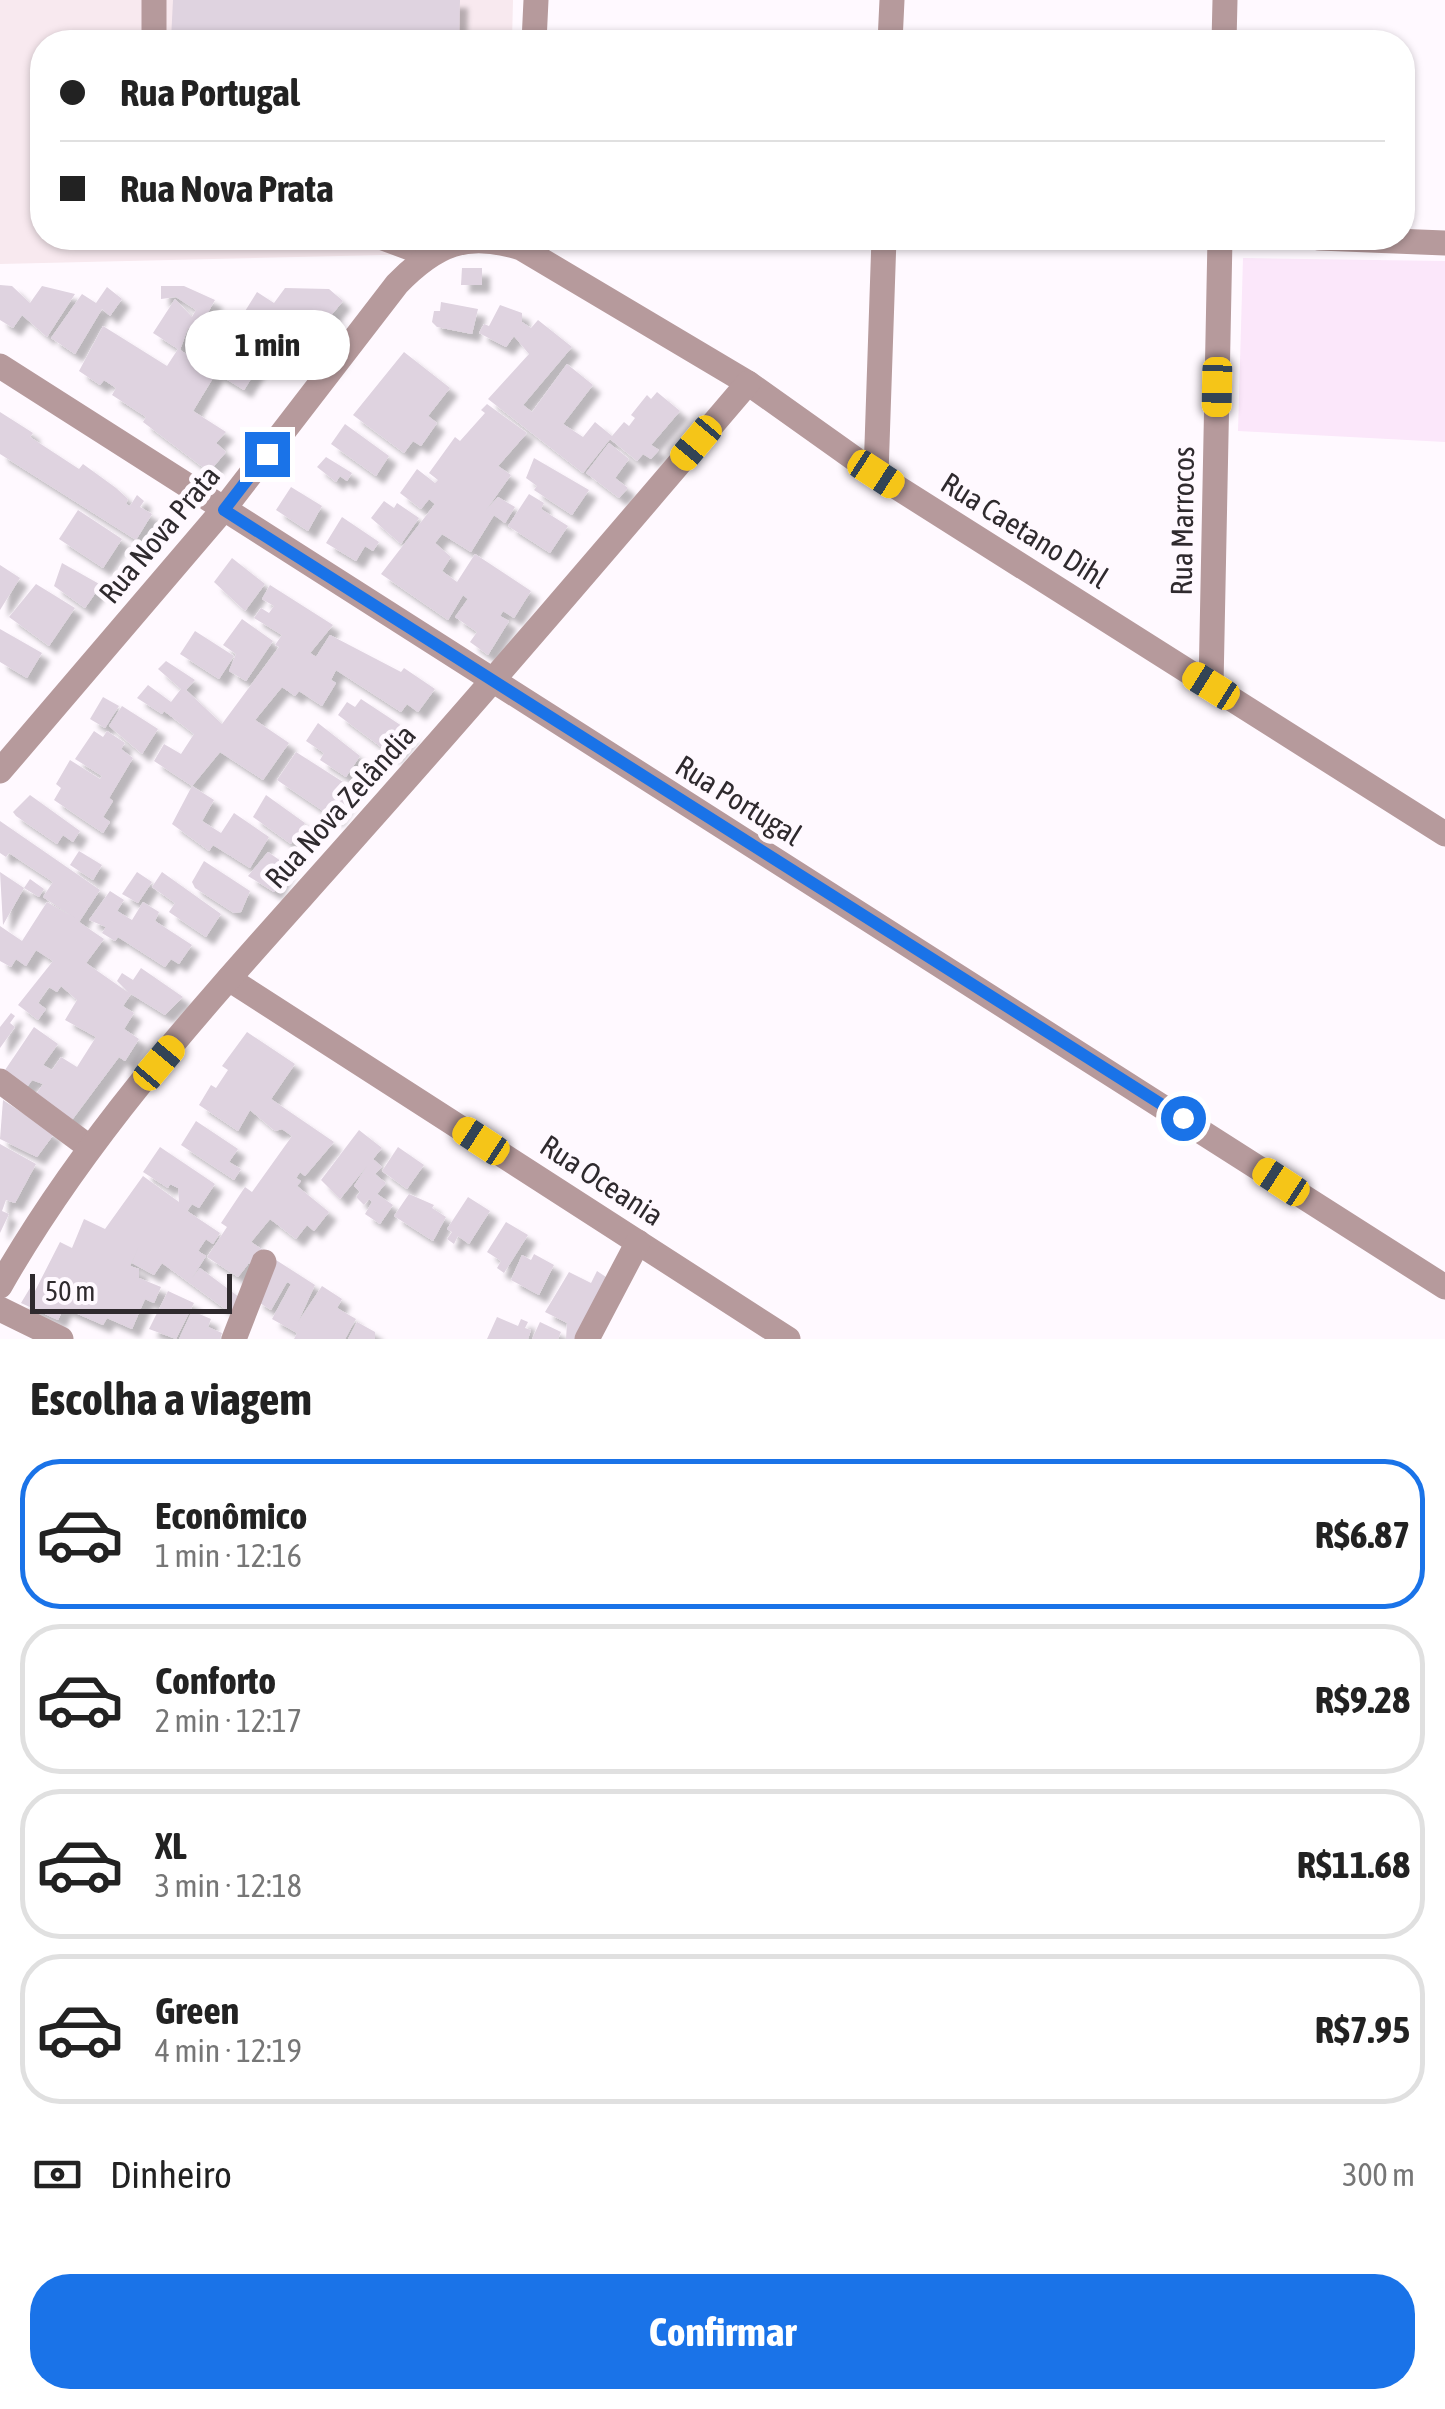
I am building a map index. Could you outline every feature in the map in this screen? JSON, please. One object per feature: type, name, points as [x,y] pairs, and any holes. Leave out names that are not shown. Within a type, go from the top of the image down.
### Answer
[{"type":"street","points":[[154,0],[154,30]]},
{"type":"street","points":[[535,30],[536,0]]},
{"type":"street","points":[[891,30],[892,0]]},
{"type":"street","points":[[1224,30],[1225,0]]},
{"type":"street","points":[[1415,243],[1445,244]]},
{"type":"street","points":[[415,250],[426,254],[437,250]]},
{"type":"street","name":"Rua Caetano Dihl","points":[[533,250],[748,383],[876,474],[1445,834]]},
{"type":"street","points":[[876,474],[884,250]]},
{"type":"street","name":"Rua Marrocos","points":[[1211,686],[1220,250]]},
{"type":"street","name":"Rua Nova Prata","points":[[0,771],[224,510],[397,284],[426,254]]},
{"type":"street","name":"Rua Portugal","points":[[0,366],[1445,1287]]},
{"type":"street","name":"Rua Nova Zelândia","points":[[0,1286],[41,1214],[89,1148],[229,979],[493,683],[748,383]]},
{"type":"street","name":"Rua Oceania","points":[[229,979],[788,1339]]},
{"type":"street","points":[[0,1081],[89,1148]]},
{"type":"street","points":[[587,1339],[638,1242]]},
{"type":"street","points":[[245,1335],[264,1262]]},
{"type":"street","points":[[0,1309],[61,1339]]},
{"type":"shaded area","points":[[0,0],[513,0],[512,30],[30,30],[30,250],[446,250],[426,254],[0,264]]},
{"type":"shaded area","points":[[1243,258],[1445,261],[1445,442],[1238,431]]},
{"type":"building","points":[[173,0],[460,0],[459,30],[172,30]]},
{"type":"building","points":[[462,268],[482,268],[482,285],[461,285]]},
{"type":"building","points":[[0,285],[12,286],[30,303],[42,286],[75,294],[47,337],[22,315],[13,328],[0,320]]},
{"type":"building","points":[[161,286],[184,286],[215,300],[206,316],[232,332],[257,292],[274,303],[285,288],[329,289],[343,301],[319,330],[297,312],[291,320],[309,331],[291,360],[275,349],[271,356],[250,343],[242,356],[259,366],[244,390],[216,373],[193,411],[226,432],[216,443],[226,452],[209,472],[143,422],[146,417],[112,395],[116,388],[104,380],[100,385],[79,371],[103,326],[167,366],[178,349],[153,333],[175,299],[192,317],[196,310],[176,297],[161,299]],"holes":[[[188,328],[209,341],[197,361],[180,350]]]},
{"type":"building","points":[[107,287],[122,299],[110,316],[102,309],[75,354],[51,338],[82,294],[96,303]]},
{"type":"building","points":[[441,302],[478,309],[472,334],[437,327],[432,322]]},
{"type":"building","points":[[500,305],[522,313],[522,322],[531,328],[538,320],[572,347],[523,405],[532,412],[567,364],[593,385],[563,424],[583,437],[595,422],[612,436],[624,422],[629,426],[635,418],[631,415],[647,395],[651,399],[657,392],[680,411],[651,445],[659,450],[651,459],[643,454],[637,461],[610,439],[583,473],[488,399],[529,354],[514,336],[506,347],[479,333],[484,324],[489,326]]},
{"type":"building","points":[[404,352],[450,388],[428,416],[437,423],[421,446],[413,441],[404,453],[353,415]]},
{"type":"building","points":[[487,404],[527,433],[498,466],[511,475],[486,510],[498,497],[515,507],[505,523],[494,515],[471,552],[442,534],[435,543],[451,557],[442,571],[457,582],[475,554],[531,591],[514,618],[503,611],[500,616],[509,621],[488,655],[470,642],[477,632],[455,617],[468,599],[463,595],[448,620],[381,574],[435,504],[429,499],[421,509],[400,493],[417,469],[435,483],[438,480],[429,473],[455,437],[460,441],[485,413],[481,410]]},
{"type":"building","points":[[0,412],[33,433],[30,437],[79,469],[83,464],[116,488],[128,499],[126,504],[130,506],[137,495],[144,501],[140,507],[152,514],[136,540],[0,454]]},
{"type":"building","points":[[345,424],[389,456],[376,476],[331,444]]},
{"type":"building","points":[[609,443],[629,459],[615,478],[628,488],[619,498],[586,473]]},
{"type":"building","points":[[326,457],[352,473],[347,481],[340,476],[336,482],[317,467]]},
{"type":"building","points":[[534,458],[589,490],[572,515],[534,490],[537,486],[526,478]]},
{"type":"building","points":[[291,487],[322,506],[308,531],[276,510]]},
{"type":"building","points":[[529,494],[544,503],[541,509],[568,526],[550,553],[508,526]]},
{"type":"building","points":[[384,501],[394,508],[397,503],[419,518],[401,544],[371,518]]},
{"type":"building","points":[[78,510],[122,539],[103,568],[59,539]]},
{"type":"building","points":[[342,517],[379,542],[373,551],[365,546],[356,561],[326,543]]},
{"type":"building","points":[[232,558],[265,584],[245,611],[214,582]]},
{"type":"building","points":[[62,563],[101,585],[85,608],[54,586]]},
{"type":"building","points":[[0,565],[20,578],[0,610]]},
{"type":"building","points":[[36,584],[75,608],[49,646],[9,617]]},
{"type":"building","points":[[270,585],[333,625],[310,653],[316,657],[330,635],[401,672],[404,668],[435,689],[418,712],[407,704],[401,712],[336,670],[331,680],[336,683],[322,706],[299,691],[295,696],[282,687],[255,720],[289,743],[263,780],[220,752],[192,786],[154,761],[164,744],[181,754],[194,734],[164,711],[162,714],[137,698],[148,685],[171,702],[181,689],[158,669],[166,661],[195,680],[186,690],[222,724],[279,647],[275,645],[282,635],[254,618],[261,608],[269,613],[274,606],[262,599]]},
{"type":"building","points":[[242,619],[273,641],[246,681],[229,671],[236,654],[223,645]]},
{"type":"building","points":[[0,629],[42,653],[27,678],[0,662]]},
{"type":"building","points":[[195,631],[234,656],[219,679],[180,654]]},
{"type":"building","points":[[103,697],[119,706],[105,728],[90,719]]},
{"type":"building","points":[[361,699],[411,732],[393,756],[338,715],[347,702],[355,707]]},
{"type":"building","points":[[122,706],[158,729],[142,754],[109,726]]},
{"type":"building","points":[[318,723],[360,756],[346,777],[320,760],[324,753],[306,741]]},
{"type":"building","points":[[94,731],[103,737],[107,731],[125,743],[121,749],[133,758],[109,798],[113,801],[103,817],[110,822],[103,833],[54,800],[61,788],[56,784],[70,760],[100,779],[102,776],[75,759]]},
{"type":"building","points":[[296,752],[354,789],[335,819],[277,780]]},
{"type":"building","points":[[192,786],[214,800],[202,821],[221,833],[234,813],[269,837],[250,868],[213,845],[209,851],[172,824]]},
{"type":"building","points":[[30,795],[80,831],[73,842],[63,835],[57,844],[16,816],[13,812]]},
{"type":"building","points":[[266,795],[305,823],[291,844],[253,817]]},
{"type":"building","points":[[0,821],[100,890],[79,922],[104,939],[86,963],[129,993],[117,981],[122,973],[133,980],[141,968],[183,997],[165,1015],[131,994],[123,1006],[134,1013],[124,1029],[139,1039],[125,1061],[119,1057],[69,1124],[34,1097],[43,1084],[32,1080],[25,1090],[3,1073],[34,1027],[58,1044],[43,1065],[52,1070],[61,1057],[77,1067],[96,1037],[65,1020],[77,1000],[61,986],[57,992],[49,987],[38,1003],[46,1009],[38,1020],[18,1005],[53,961],[36,950],[26,966],[16,959],[11,967],[0,961],[0,926],[22,941],[47,902],[75,918],[43,897],[53,882],[9,853],[6,857],[0,853]]},
{"type":"building","points":[[79,851],[102,865],[93,880],[70,865]]},
{"type":"building","points":[[268,852],[288,866],[274,892],[248,876]]},
{"type":"building","points":[[204,861],[250,891],[241,912],[234,913],[195,888],[192,882]]},
{"type":"building","points":[[0,872],[24,888],[3,925]]},
{"type":"building","points":[[137,872],[152,882],[138,903],[122,894]]},
{"type":"building","points":[[162,872],[221,914],[206,937],[169,912],[175,903],[152,887]]},
{"type":"building","points":[[30,879],[44,889],[39,897],[24,888]]},
{"type":"building","points":[[110,891],[124,900],[117,911],[132,920],[143,902],[159,912],[155,921],[192,945],[179,964],[171,959],[165,967],[118,937],[115,941],[102,933],[106,927],[89,920]]},
{"type":"building","points":[[11,1013],[15,1016],[10,1023],[15,1027],[0,1048],[0,1027]]},
{"type":"building","points":[[247,1032],[295,1064],[271,1099],[334,1142],[305,1176],[300,1172],[296,1178],[301,1181],[297,1186],[329,1212],[314,1231],[307,1225],[296,1239],[270,1219],[251,1242],[266,1252],[255,1267],[249,1263],[238,1277],[207,1257],[227,1227],[221,1223],[245,1187],[252,1192],[292,1136],[282,1129],[275,1131],[250,1110],[238,1131],[199,1105],[211,1085],[216,1088],[228,1070],[222,1066]]},
{"type":"building","points":[[3,1100],[54,1134],[37,1157],[0,1139]]},
{"type":"building","points":[[196,1121],[238,1149],[229,1162],[241,1169],[234,1180],[181,1145]]},
{"type":"building","points":[[359,1130],[382,1148],[373,1159],[382,1167],[375,1174],[386,1183],[377,1194],[393,1205],[380,1224],[365,1214],[372,1202],[369,1199],[364,1205],[356,1197],[360,1192],[354,1186],[367,1166],[340,1199],[321,1180]]},
{"type":"building","points":[[0,1144],[36,1164],[15,1203],[6,1200],[2,1211],[9,1214],[0,1233]]},
{"type":"building","points":[[160,1147],[215,1184],[199,1208],[192,1204],[187,1211],[220,1233],[213,1244],[206,1239],[198,1251],[206,1256],[192,1278],[200,1268],[243,1300],[236,1317],[162,1263],[154,1275],[132,1263],[139,1246],[130,1266],[139,1269],[139,1278],[161,1287],[154,1303],[145,1299],[132,1329],[107,1318],[103,1325],[64,1308],[58,1320],[21,1303],[30,1288],[35,1291],[60,1242],[72,1248],[84,1219],[105,1229],[143,1176],[179,1202],[178,1188],[170,1184],[168,1188],[143,1172]]},
{"type":"building","points":[[398,1147],[424,1165],[407,1189],[382,1171]]},
{"type":"building","points":[[409,1194],[434,1205],[432,1208],[446,1217],[433,1241],[394,1216]]},
{"type":"building","points":[[468,1197],[490,1211],[469,1244],[458,1236],[454,1244],[447,1239],[452,1232],[447,1229]]},
{"type":"building","points":[[506,1222],[528,1235],[504,1273],[497,1268],[501,1261],[487,1252]]},
{"type":"building","points":[[534,1254],[554,1265],[539,1295],[511,1280],[522,1255],[531,1260]]},
{"type":"building","points":[[276,1260],[315,1285],[298,1322],[322,1286],[342,1299],[337,1308],[356,1319],[345,1339],[294,1339],[297,1333],[272,1319],[291,1284],[287,1282],[271,1310],[255,1300]]},
{"type":"building","points":[[597,1271],[609,1279],[581,1339],[566,1339],[567,1323],[545,1312],[569,1272],[591,1283]]},
{"type":"building","points":[[168,1291],[194,1303],[176,1339],[149,1329]]},
{"type":"building","points":[[192,1311],[211,1319],[208,1327],[222,1333],[220,1339],[179,1339]]},
{"type":"building","points":[[497,1317],[518,1326],[521,1319],[528,1322],[528,1339],[487,1339]]},
{"type":"building","points":[[357,1322],[375,1332],[375,1339],[348,1339]]},
{"type":"building","points":[[540,1322],[561,1332],[558,1339],[532,1339]]},
{"type":"route","points":[[267,454],[224,510],[1183,1118]]}]
